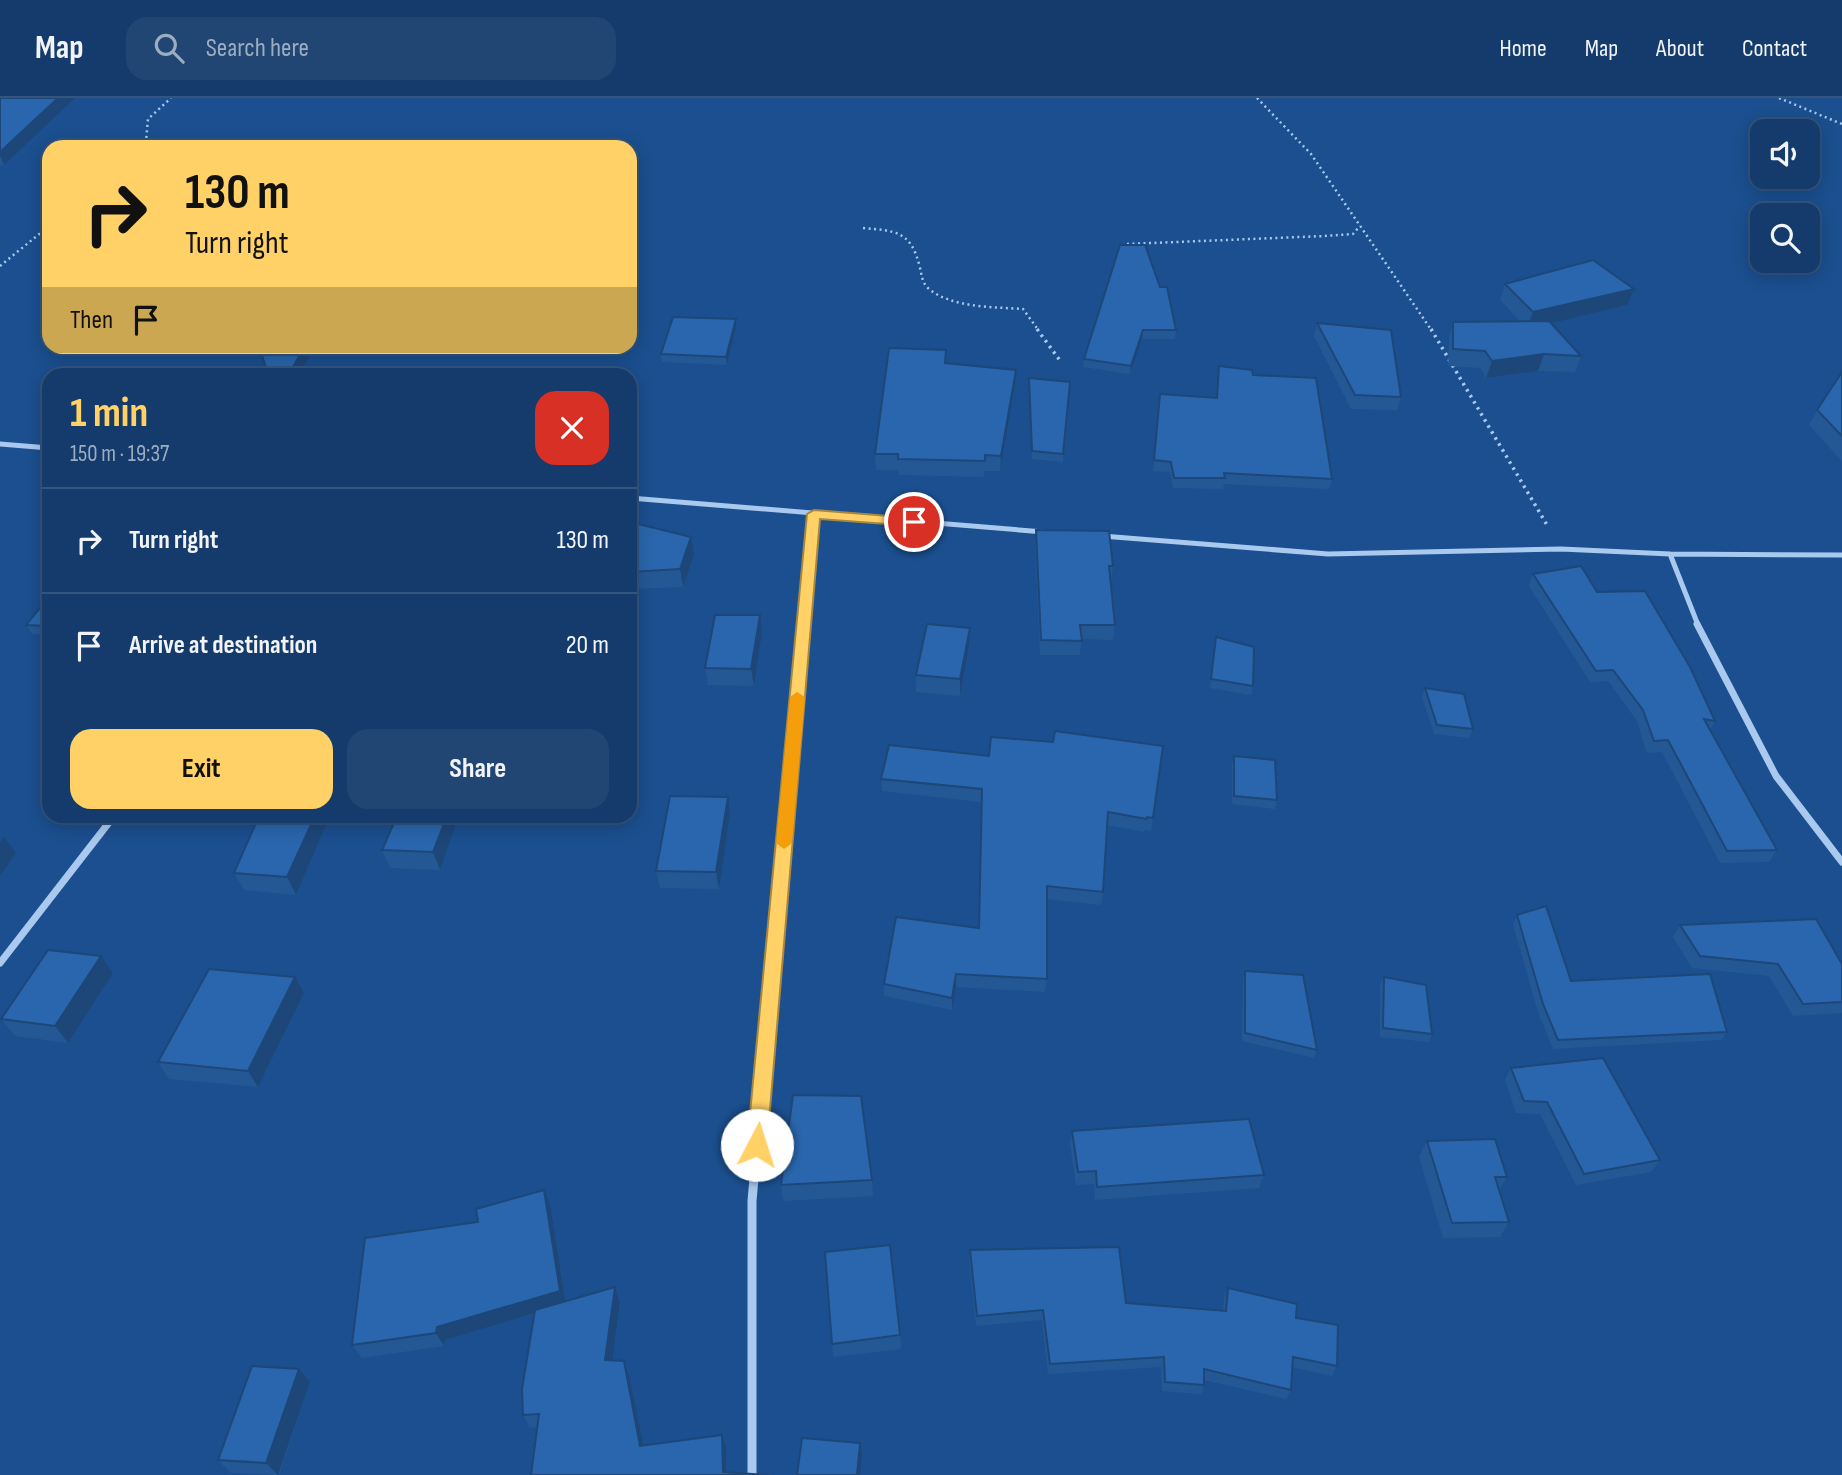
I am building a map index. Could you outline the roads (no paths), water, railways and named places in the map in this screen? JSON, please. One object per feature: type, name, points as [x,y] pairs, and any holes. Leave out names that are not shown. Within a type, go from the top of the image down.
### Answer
[{"type":"street","points":[[0,444],[42,447]]},
{"type":"street","points":[[637,499],[1055,533]]},
{"type":"street","points":[[752,1475],[751,1201],[814,514]]},
{"type":"street","points":[[1095,536],[1328,554],[1561,550],[1842,555]]},
{"type":"street","points":[[1670,554],[1693,616],[1776,776],[1842,862]]},
{"type":"street","points":[[0,964],[109,823]]}]
